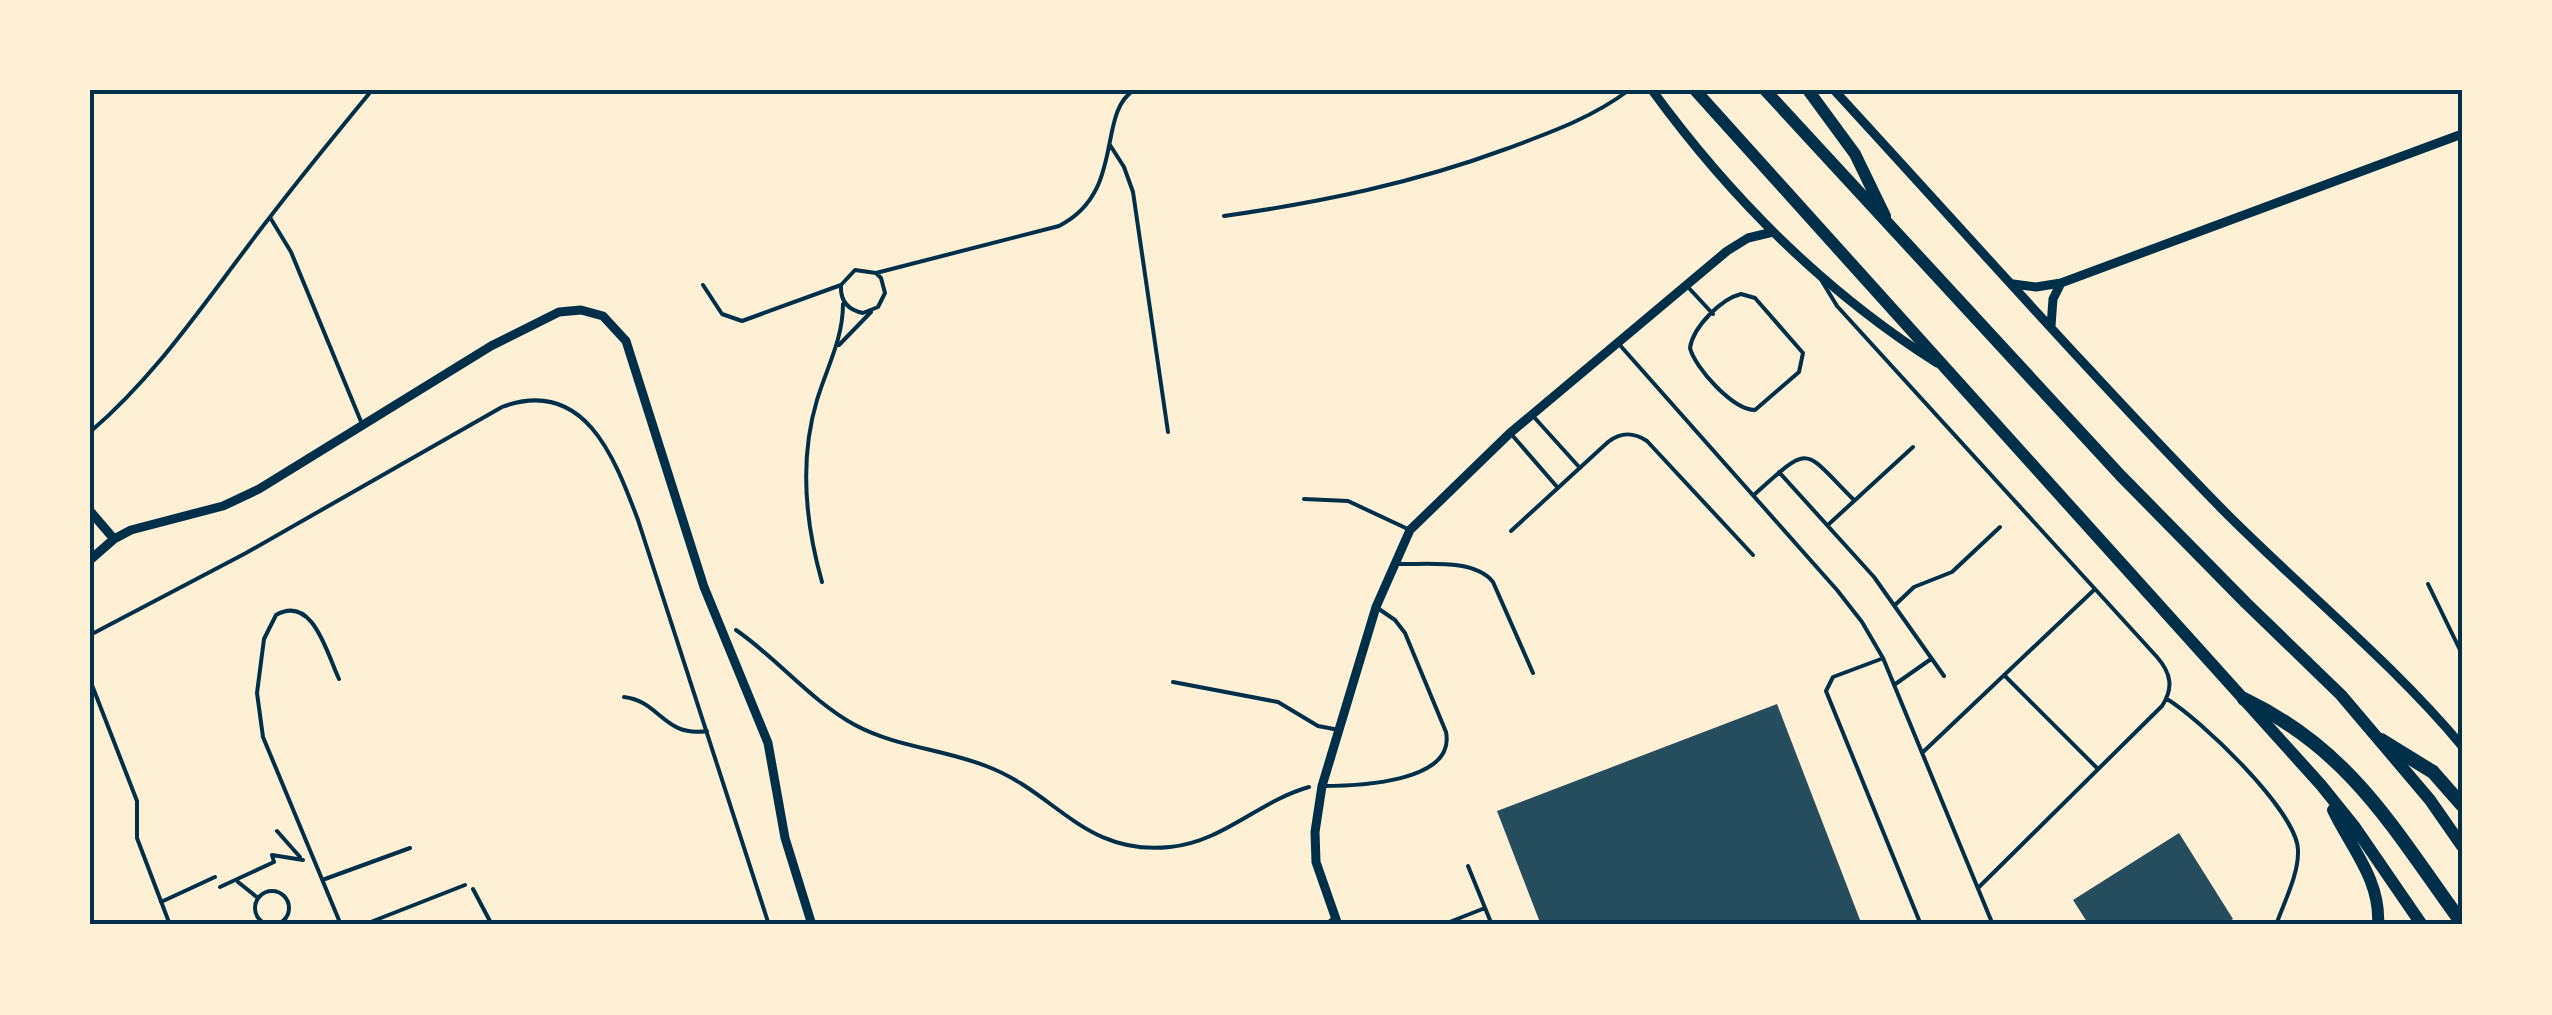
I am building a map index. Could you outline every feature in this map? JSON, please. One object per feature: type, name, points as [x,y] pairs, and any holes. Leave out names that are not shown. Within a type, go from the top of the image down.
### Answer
[{"type":"highway","points":[[2244,699],[2293,725],[2337,760],[2375,802],[2462,923]]},
{"type":"highway","points":[[2381,740],[2432,772],[2462,804]]},
{"type":"main road","points":[[1695,90],[2320,785],[2422,925]]},
{"type":"main road","points":[[1765,90],[2121,476],[2246,604],[2310,662],[2381,740],[2462,846]]},
{"type":"main road","points":[[1808,90],[1855,154],[1888,223]]},
{"type":"main road","points":[[2320,785],[2372,880],[2378,925]]},
{"type":"street","points":[[1652,90],[1709,163],[1773,232],[1881,326],[1949,370]]},
{"type":"street","points":[[1834,90],[2202,489],[2416,695],[2462,746]]},
{"type":"street","points":[[2013,284],[2036,287],[2061,282],[2462,134]]},
{"type":"street","points":[[1336,921],[1316,862],[1314,832],[1322,786],[1376,607],[1410,530],[1510,433],[1737,244],[1773,232]]},
{"type":"street","points":[[2051,326],[2051,308],[2061,282]]},
{"type":"street","points":[[90,560],[114,538],[148,523],[204,512],[241,498],[543,319],[570,310],[603,316],[626,342],[714,617],[768,743],[785,838],[812,925]]},
{"type":"street","points":[[90,511],[114,538]]},
{"type":"lane","points":[[90,432],[158,365],[372,90]]},
{"type":"lane","points":[[702,285],[722,314],[742,321],[841,286],[855,270],[876,273],[1059,226],[1073,219],[1093,198],[1121,103],[1134,90]]},
{"type":"lane","points":[[1224,216],[1354,194],[1451,170],[1558,130],[1629,90]]},
{"type":"lane","points":[[1110,144],[1133,192],[1168,432]]},
{"type":"lane","points":[[270,218],[291,252],[362,424]]},
{"type":"lane","points":[[836,349],[878,307],[885,293],[876,273]]},
{"type":"lane","points":[[1818,274],[1837,306],[2166,669],[2170,684],[2166,699],[1978,888]]},
{"type":"lane","points":[[822,582],[808,524],[806,464],[816,405],[836,349],[841,286]]},
{"type":"lane","points":[[1687,286],[1713,314]]},
{"type":"lane","points":[[1748,295],[1800,346],[1803,360],[1799,372],[1760,408],[1738,407],[1691,354],[1693,335],[1713,314],[1728,299],[1748,295]]},
{"type":"lane","points":[[842,300],[855,312],[872,311]]},
{"type":"lane","points":[[1618,343],[1850,606],[1883,658],[1991,925]]},
{"type":"lane","points":[[90,636],[246,553],[502,407],[539,400],[563,406],[587,423],[617,464],[768,925]]},
{"type":"lane","points":[[1532,414],[1580,468]]},
{"type":"lane","points":[[1510,433],[1558,488]]},
{"type":"lane","points":[[1511,530],[1614,437],[1623,434],[1640,436],[1753,556]]},
{"type":"lane","points":[[1829,524],[1913,447]]},
{"type":"lane","points":[[1754,496],[1792,460],[1808,457],[1854,500]]},
{"type":"lane","points":[[1779,472],[1829,524],[1896,606],[1944,676]]},
{"type":"lane","points":[[1304,499],[1348,501],[1410,530]]},
{"type":"lane","points":[[1896,606],[1914,587],[1952,572],[2000,526]]},
{"type":"lane","points":[[1396,564],[1484,572],[1493,582],[1533,673]]},
{"type":"lane","points":[[2428,584],[2462,654]]},
{"type":"lane","points":[[1922,753],[2096,589]]},
{"type":"lane","points":[[1322,786],[1354,786],[1400,777],[1438,762],[1447,749],[1446,732],[1405,633],[1395,620],[1376,607]]},
{"type":"lane","points":[[339,679],[311,619],[290,609],[276,615],[262,648],[259,716],[270,758],[342,925]]},
{"type":"lane","points":[[1883,658],[1833,677],[1826,691],[1921,925]]},
{"type":"lane","points":[[1894,685],[1932,658]]},
{"type":"lane","points":[[2004,675],[2098,769]]},
{"type":"lane","points":[[90,680],[138,801],[136,834],[170,925]]},
{"type":"lane","points":[[1172,682],[1278,702],[1318,726],[1339,730]]},
{"type":"lane","points":[[624,697],[646,704],[671,727],[688,732],[706,731]]},
{"type":"lane","points":[[2166,699],[2214,735],[2294,830],[2298,857],[2276,925]]},
{"type":"lane","points":[[324,880],[410,848]]},
{"type":"lane","points":[[1468,866],[1492,925]]},
{"type":"lane","points":[[161,902],[215,877]]},
{"type":"lane","points":[[363,925],[465,885]]},
{"type":"lane","points":[[1442,925],[1485,908]]},
{"type":"lane","points":[[1325,925],[1336,921]]},
{"type":"path","points":[[714,617],[741,633],[802,687],[857,726],[911,747],[994,769],[1022,783],[1086,831],[1124,845],[1166,848],[1202,841],[1273,800],[1307,787],[1322,786]]},
{"type":"path","points":[[277,831],[303,860]]},
{"type":"path","points":[[215,877],[221,889],[274,862],[272,855],[318,862]]},
{"type":"path","points":[[236,881],[258,898]]},
{"type":"path","points":[[465,885],[470,883],[492,925]]},
{"type":"path","points":[[269,891],[282,894],[289,905],[286,918],[275,924],[262,921],[255,910],[258,898],[269,891]]},
{"type":"building","points":[[1777,704],[1862,925],[1541,925],[1497,811]]},
{"type":"building","points":[[2179,833],[2233,919],[2223,925],[2089,925],[2073,900]]}]
